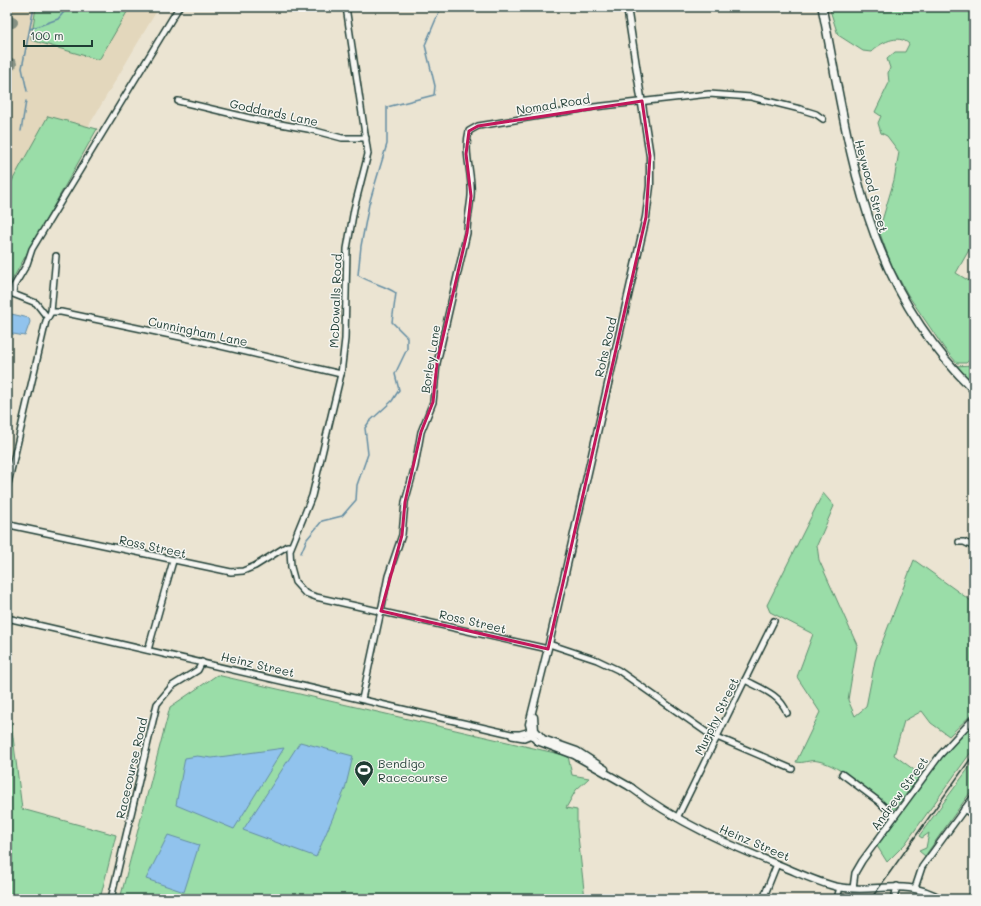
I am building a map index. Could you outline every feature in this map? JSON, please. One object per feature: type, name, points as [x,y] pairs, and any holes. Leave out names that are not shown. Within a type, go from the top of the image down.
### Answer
[{"type":"main road","name":"Heywood Street","points":[[822,7],[858,185],[875,239],[893,281],[914,318],[942,355],[974,390]]},
{"type":"street","points":[[49,314],[36,304],[13,294],[14,286],[27,264],[32,249],[179,7]]},
{"type":"street","name":"McDowalls Road","points":[[300,590],[295,582],[291,567],[291,546],[306,514],[312,496],[341,374],[344,339],[347,249],[354,209],[367,160],[366,138],[346,7]]},
{"type":"street","name":"Rohs Road","points":[[533,732],[530,720],[539,688],[646,217],[650,186],[650,156],[627,7]]},
{"type":"street","points":[[642,101],[691,95],[729,94],[751,97],[800,109],[816,114],[823,119]]},
{"type":"street","name":"Goddards Lane","points":[[178,101],[308,129],[342,138],[366,138]]},
{"type":"street","name":"Nomad Road","points":[[469,131],[478,126],[642,101]]},
{"type":"street","name":"Borley Lane","points":[[362,699],[388,576],[402,535],[405,502],[415,466],[421,432],[433,402],[438,357],[467,233],[467,213],[471,196],[466,154],[469,131]]},
{"type":"street","points":[[7,488],[49,314],[56,256]]},
{"type":"street","name":"Cunningham Lane","points":[[49,314],[61,312],[190,339],[341,374]]},
{"type":"street","name":"Ross Street","points":[[7,521],[14,526],[224,572],[237,572],[255,566],[286,546],[291,546]]},
{"type":"street","points":[[959,542],[964,542],[974,547]]},
{"type":"street","points":[[148,650],[173,561]]},
{"type":"street","name":"Ross Street","points":[[300,590],[316,597],[548,646],[597,660],[618,670],[716,738],[792,769]]},
{"type":"street","name":"Heinz Street","points":[[7,618],[504,732],[515,734],[533,732],[541,743],[568,752],[593,763],[677,818],[701,831],[777,864],[840,887],[853,888],[897,886],[915,888],[941,899]]},
{"type":"street","name":"Murphy Street","points":[[677,818],[774,621]]},
{"type":"street","name":"Racecourse Road","points":[[111,899],[157,704],[172,686],[198,670],[202,662]]},
{"type":"street","points":[[745,680],[774,695],[784,706],[787,713]]},
{"type":"street","name":"Andrew Street","points":[[853,888],[854,877],[859,865],[940,755],[974,718]]},
{"type":"street","points":[[842,774],[878,801],[894,816]]},
{"type":"street","points":[[915,888],[922,867],[974,796]]},
{"type":"street","points":[[964,809],[974,816]]},
{"type":"street","points":[[763,899],[777,864]]},
{"type":"street","points":[[894,899],[897,886]]},
{"type":"street","points":[[838,899],[840,887]]},
{"type":"highlighted area","points":[[642,101],[650,156],[646,217],[548,649],[381,611],[402,535],[405,502],[421,432],[433,402],[437,363],[467,233],[471,196],[466,154],[469,131],[478,126]]},
{"type":"shaded area","points":[[7,7],[159,7],[7,264]]},
{"type":"green space","points":[[36,7],[130,7],[99,60],[31,40]]},
{"type":"green space","points":[[829,7],[974,7],[974,241],[956,273],[974,284],[974,356],[966,363],[957,363],[944,348],[908,295],[892,266],[879,231],[894,180],[899,152],[887,136],[881,133],[878,123],[881,116],[875,112],[889,83],[888,73],[890,68],[887,59],[895,52],[905,52],[909,44],[900,39],[895,39],[879,45],[871,52],[863,51],[838,35]]},
{"type":"green space","points":[[48,116],[97,129],[7,289],[7,190]]},
{"type":"green space","points":[[974,365],[974,392],[954,366]]},
{"type":"green space","points":[[823,493],[834,506],[817,545],[819,560],[857,645],[848,700],[855,716],[866,707],[875,661],[914,560],[974,603],[974,712],[949,736],[931,723],[922,711],[904,721],[894,755],[921,775],[893,811],[837,768],[818,761],[796,762],[820,712],[797,677],[813,634],[770,612],[767,605]]},
{"type":"green space","name":"Bendigo Racecourse","points":[[217,675],[568,756],[572,775],[589,778],[576,790],[566,808],[577,810],[577,827],[585,899],[120,899],[170,707]]},
{"type":"green space","points":[[7,689],[22,809],[116,835],[100,899],[7,899]]},
{"type":"green space","points":[[974,722],[974,748],[905,844],[887,862],[877,846],[944,754]]},
{"type":"green space","points":[[974,761],[974,787],[925,856],[919,851],[926,848],[929,833],[922,838],[919,836]]},
{"type":"water","points":[[7,313],[29,318],[30,322],[25,336],[7,333]]},
{"type":"water","points":[[300,742],[353,756],[345,789],[316,857],[243,830]]},
{"type":"water","points":[[284,748],[234,829],[176,805],[185,758],[197,756],[212,758]]},
{"type":"water","points":[[168,835],[199,845],[184,892],[146,879]]},
{"type":"waterway","points":[[27,91],[22,68],[34,7]]},
{"type":"waterway","points":[[30,29],[58,19],[68,7]]},
{"type":"waterway","points":[[301,553],[307,539],[322,521],[342,516],[356,500],[357,485],[368,454],[365,428],[369,422],[392,401],[399,390],[395,374],[407,349],[407,337],[392,322],[396,293],[358,275],[361,246],[369,204],[387,144],[387,107],[434,95],[435,86],[425,45],[439,12],[438,7]]},
{"type":"waterway","points":[[21,131],[26,101]]},
{"type":"taxiway","points":[[7,21],[12,22]]},
{"type":"taxiway","points":[[7,63],[11,64]]},
{"type":"railway","points":[[871,899],[974,754]]},
{"type":"place","name":"Bendigo Racecourse","points":[[364,787]]}]
